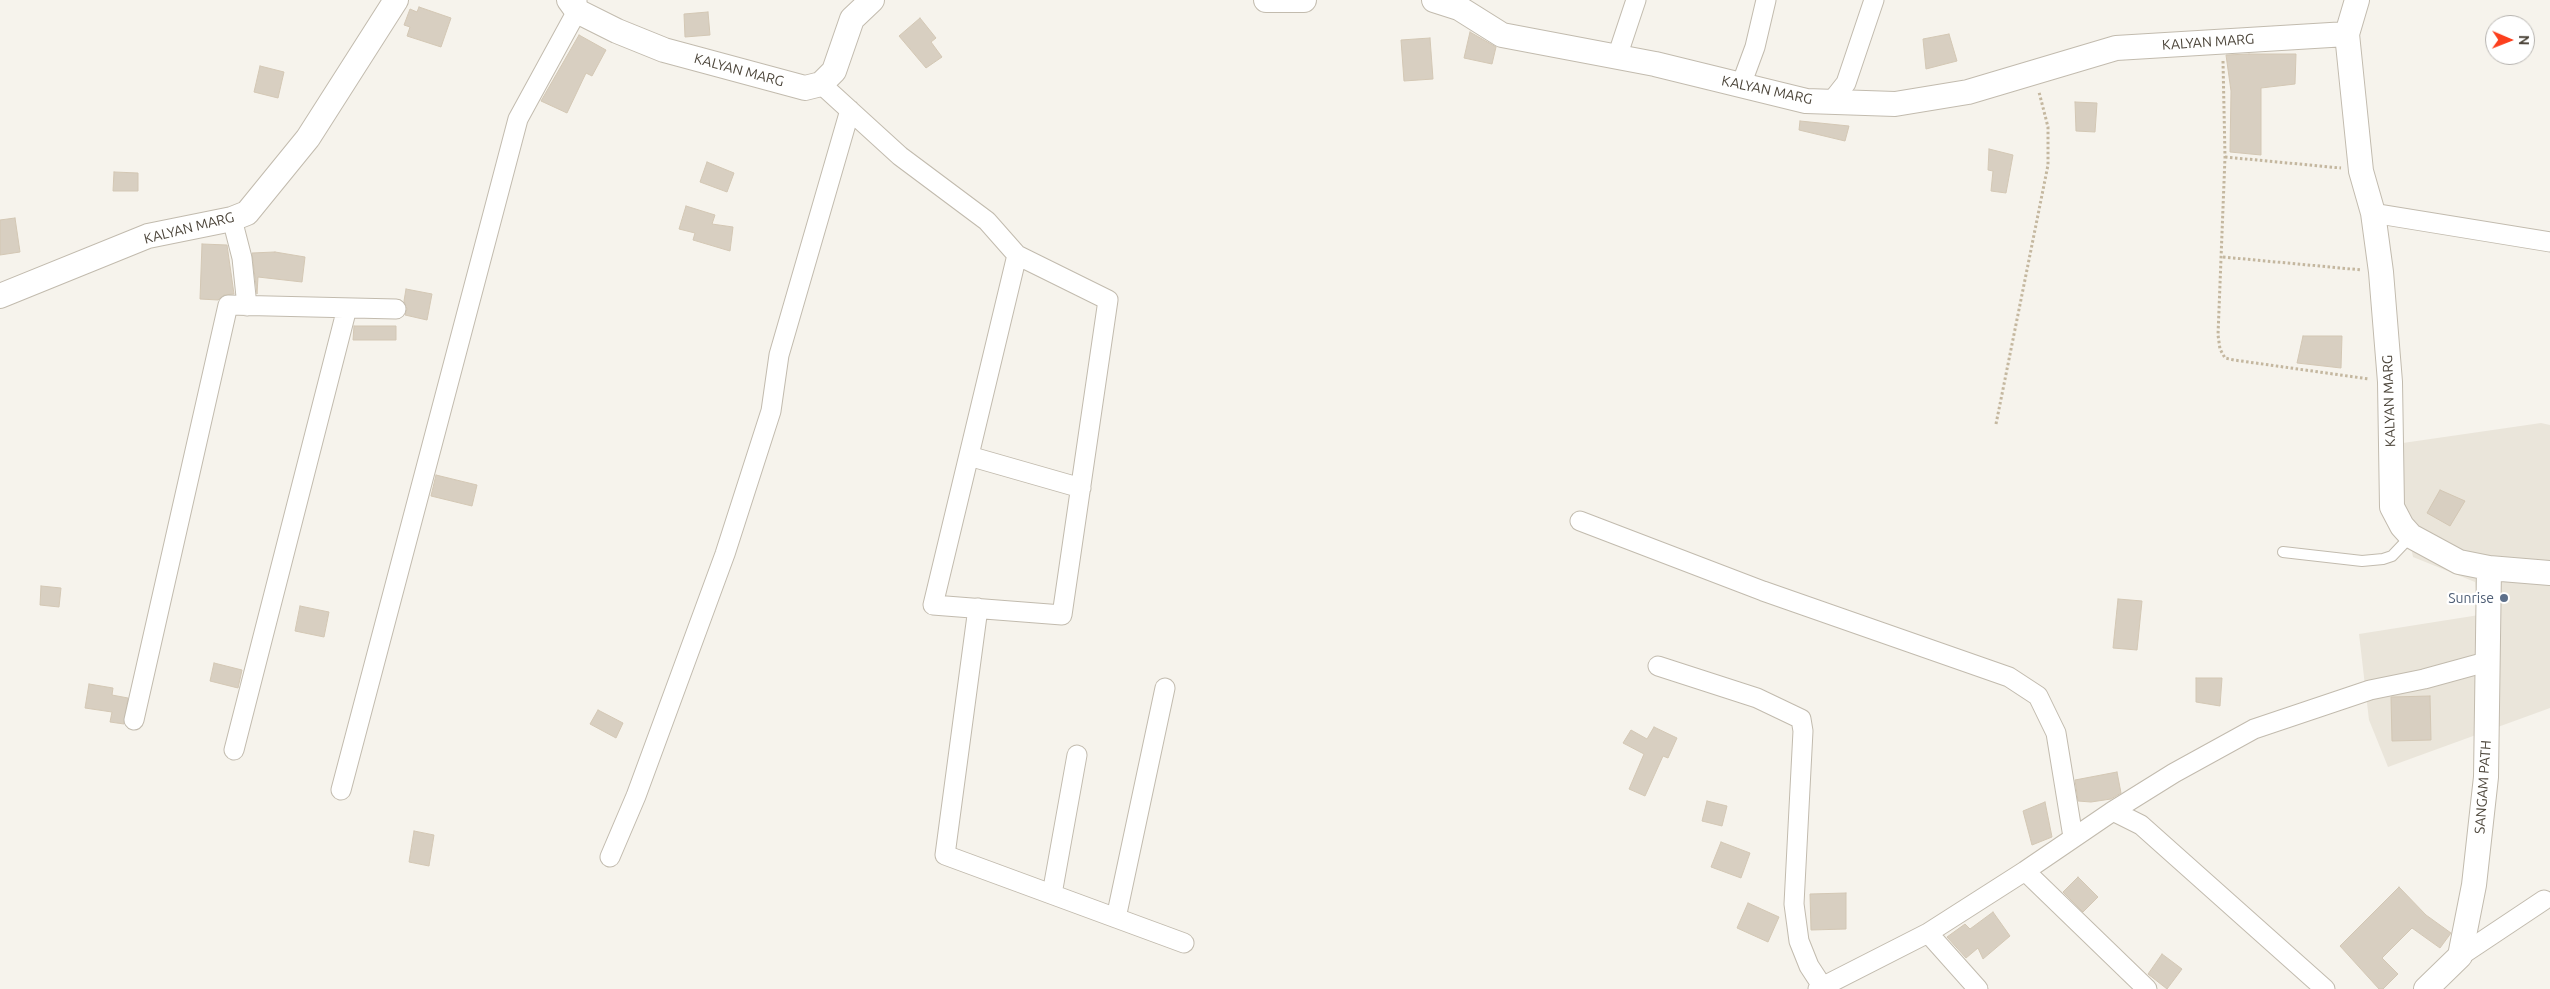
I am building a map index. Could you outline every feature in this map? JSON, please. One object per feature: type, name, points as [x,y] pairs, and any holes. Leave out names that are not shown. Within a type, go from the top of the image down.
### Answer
[{"type":"street","name":"KALYAN MARG","points":[[0,296],[148,236],[232,219],[247,213],[308,138],[396,0]]},
{"type":"street","points":[[872,0],[852,19],[834,71],[821,84],[900,156],[986,221],[1016,255],[1108,300],[1062,615],[933,605],[1016,255]]},
{"type":"street","points":[[1266,0],[1304,0]]},
{"type":"street","name":"KALYAN MARG","points":[[1434,0],[1460,8],[1502,36],[1617,57],[1806,101],[1831,102],[1894,104],[1968,92],[2116,48],[2347,34],[2361,171],[2373,213],[2381,272],[2390,382],[2392,507],[2402,526],[2411,536],[2459,562],[2489,568],[2550,573]]},
{"type":"street","points":[[1617,57],[1636,0]]},
{"type":"street","points":[[1742,85],[1755,47],[1766,0]]},
{"type":"street","points":[[1831,102],[1846,82],[1874,0]]},
{"type":"street","points":[[2347,34],[2357,0]]},
{"type":"street","name":"KALYAN MARG","points":[[575,4],[617,30],[664,50],[805,88],[821,84]]},
{"type":"street","points":[[341,790],[518,119],[575,4]]},
{"type":"street","points":[[610,858],[636,796],[725,554],[771,412],[779,355],[850,110]]},
{"type":"street","points":[[2373,213],[2550,242]]},
{"type":"street","points":[[232,219],[242,258],[247,306]]},
{"type":"street","points":[[134,720],[228,305],[396,309]]},
{"type":"street","points":[[234,750],[347,308]]},
{"type":"street","points":[[969,456],[1080,488]]},
{"type":"street","points":[[1580,521],[1763,590],[2009,677],[2038,696],[2056,733],[2073,837]]},
{"type":"street","name":"SANGAM PATH","points":[[2460,956],[2474,885],[2486,777],[2486,662],[2489,568]]},
{"type":"street","points":[[978,608],[945,855],[1184,943]]},
{"type":"street","points":[[1658,666],[1757,698],[1801,719],[1803,731],[1794,904],[1799,940],[1820,987],[1928,933],[2025,872],[2113,811],[2174,773],[2254,729],[2370,690],[2424,679],[2486,662]]},
{"type":"street","points":[[1116,918],[1165,688]]},
{"type":"street","points":[[1052,894],[1077,755]]},
{"type":"street","points":[[2113,811],[2141,825],[2325,989]]},
{"type":"street","points":[[2025,872],[2147,989]]},
{"type":"street","points":[[2426,989],[2460,956],[2544,900]]},
{"type":"street","points":[[1928,933],[1978,989]]},
{"type":"lane","points":[[2283,552],[2362,561],[2383,560],[2392,556],[2411,536]]},
{"type":"path","points":[[2222,41],[2225,157],[2223,257],[2218,335],[2220,349],[2225,358],[2390,382]]},
{"type":"path","points":[[1996,424],[2048,165],[2048,126],[2034,72]]},
{"type":"path","points":[[2225,157],[2361,171]]},
{"type":"path","points":[[2223,257],[2381,272]]},
{"type":"shaded area","points":[[2541,423],[2550,425],[2550,708],[2388,767],[2369,720],[2359,634],[2479,615],[2475,582],[2413,557],[2389,445]]},
{"type":"building","points":[[419,7],[451,18],[441,47],[407,36],[410,27],[404,25],[410,9],[417,12]]},
{"type":"building","points":[[708,12],[710,35],[685,37],[684,14]]},
{"type":"building","points":[[920,18],[936,38],[931,42],[942,57],[926,68],[899,36]]},
{"type":"building","points":[[1470,32],[1496,47],[1492,64],[1464,58]]},
{"type":"building","points":[[1949,34],[1957,61],[1926,69],[1923,39]]},
{"type":"building","points":[[579,35],[606,50],[592,76],[586,73],[567,113],[541,101]]},
{"type":"building","points":[[1430,38],[1433,79],[1404,81],[1401,40]]},
{"type":"building","points":[[2296,54],[2295,84],[2261,88],[2261,155],[2230,152],[2231,91],[2226,55]]},
{"type":"building","points":[[260,66],[284,72],[278,98],[254,92]]},
{"type":"building","points":[[2075,102],[2097,103],[2095,132],[2076,131]]},
{"type":"building","points":[[1800,121],[1849,126],[1845,141],[1799,130]]},
{"type":"building","points":[[1989,149],[2013,155],[2006,193],[1991,191],[1993,171],[1988,170]]},
{"type":"building","points":[[707,162],[734,173],[727,192],[700,182]]},
{"type":"building","points":[[114,172],[138,173],[138,191],[113,191]]},
{"type":"building","points":[[686,206],[715,215],[712,224],[733,227],[730,251],[693,240],[695,233],[679,229]]},
{"type":"building","points":[[15,218],[20,252],[0,255],[0,220]]},
{"type":"building","points":[[202,244],[227,245],[234,294],[224,295],[218,300],[200,299]]},
{"type":"building","points":[[275,252],[305,257],[302,282],[258,277],[257,294],[252,253]]},
{"type":"building","points":[[406,289],[432,294],[427,320],[405,315],[407,309],[404,301]]},
{"type":"building","points":[[354,326],[396,326],[396,340],[353,340]]},
{"type":"building","points":[[2303,336],[2342,336],[2341,368],[2297,363]]},
{"type":"building","points":[[436,475],[477,485],[472,506],[431,496]]},
{"type":"building","points":[[2440,490],[2465,501],[2450,526],[2427,513]]},
{"type":"building","points":[[41,586],[61,588],[59,607],[40,605]]},
{"type":"building","points":[[2118,599],[2142,601],[2137,650],[2113,648]]},
{"type":"building","points":[[300,606],[329,612],[324,637],[295,631]]},
{"type":"building","points":[[214,663],[242,670],[238,688],[210,681]]},
{"type":"building","points":[[2196,678],[2222,678],[2220,706],[2196,702]]},
{"type":"building","points":[[89,684],[113,688],[112,695],[128,698],[124,724],[110,722],[112,712],[85,708]]},
{"type":"building","points":[[2430,696],[2431,740],[2392,741],[2391,697]]},
{"type":"building","points":[[598,710],[623,723],[616,738],[590,724]]},
{"type":"building","points":[[1654,727],[1677,738],[1668,758],[1663,756],[1645,796],[1629,789],[1644,754],[1623,743],[1631,730],[1647,739]]},
{"type":"building","points":[[2117,772],[2121,793],[2111,799],[2091,802],[2078,801],[2075,780]]},
{"type":"building","points":[[1707,801],[1727,806],[1722,826],[1702,821]]},
{"type":"building","points":[[2045,802],[2052,837],[2032,845],[2023,811]]},
{"type":"building","points":[[414,831],[434,835],[429,866],[409,862]]},
{"type":"building","points":[[1721,842],[1750,853],[1741,878],[1711,867]]},
{"type":"building","points":[[2078,877],[2098,897],[2083,912],[2063,892]]},
{"type":"building","points":[[2399,887],[2426,915],[2451,933],[2440,948],[2412,928],[2382,958],[2398,974],[2383,989],[2379,989],[2340,946]]},
{"type":"building","points":[[1846,893],[1846,929],[1811,930],[1810,894]]},
{"type":"building","points":[[1748,903],[1779,917],[1768,942],[1737,928]]},
{"type":"building","points":[[1993,912],[2010,936],[1983,959],[1978,948],[1966,958],[1947,937],[1965,924],[1970,929]]},
{"type":"building","points":[[2162,954],[2182,969],[2167,989],[2148,974]]},
{"type":"place","name":"Sunrise","points":[[2504,598]]}]
